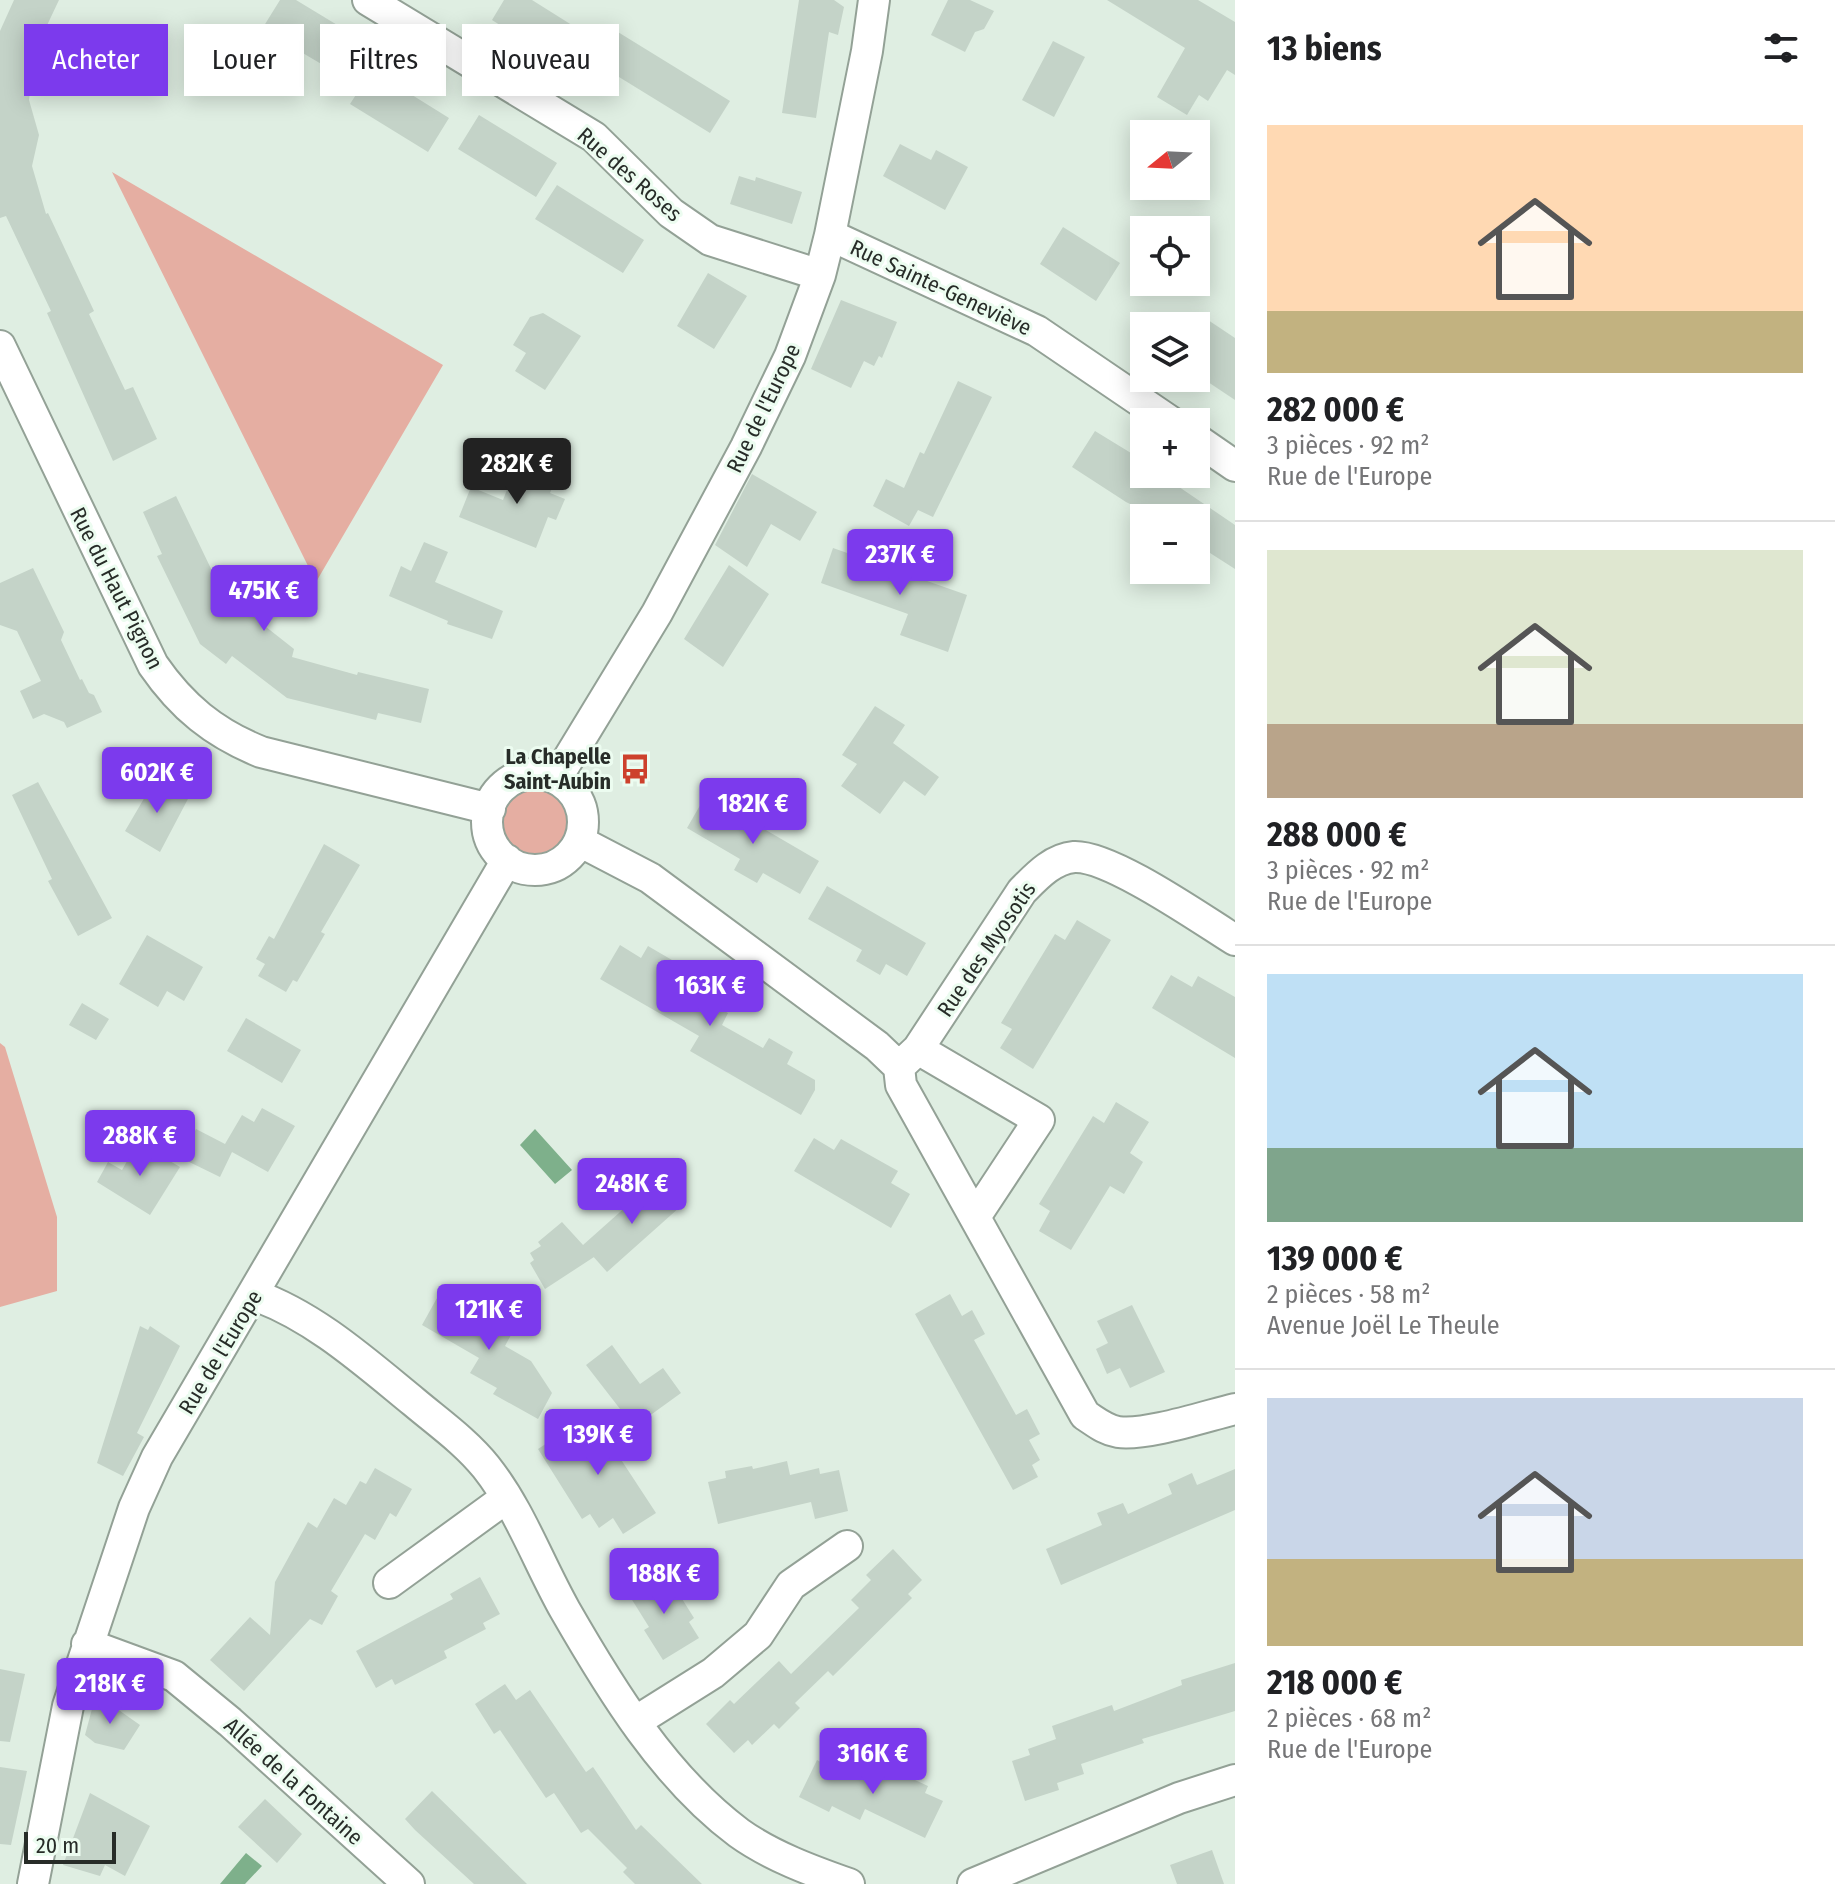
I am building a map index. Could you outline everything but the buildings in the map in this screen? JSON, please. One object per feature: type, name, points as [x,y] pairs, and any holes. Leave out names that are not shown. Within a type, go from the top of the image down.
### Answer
[{"type":"street","name":"Rue des Roses","points":[[368,0],[594,137],[671,213],[710,240],[820,275]]},
{"type":"street","name":"Rue de l'Europe","points":[[556,779],[657,613],[746,447],[790,356],[820,275],[830,235],[867,51],[874,0]]},
{"type":"street","name":"Rue Sainte-Geneviève","points":[[830,235],[1037,331],[1150,408]]},
{"type":"street","name":"Rue du Haut Pignon","points":[[0,346],[153,665],[171,690],[196,714],[231,740],[261,752],[490,809]]},
{"type":"street","points":[[1210,449],[1235,466]]},
{"type":"street","points":[[537,774],[556,779],[570,789],[579,804],[583,821],[579,841],[566,859],[548,868],[526,869],[507,860],[491,841],[488,827],[490,809],[498,792],[516,778],[537,774]]},
{"type":"street","points":[[579,841],[650,878],[877,1046],[1039,1120],[975,1217]]},
{"type":"street","name":"Rue des Myosotis","points":[[908,1058],[1022,891],[1053,864],[1073,857],[1113,869],[1235,940]]},
{"type":"street","name":"Rue de l'Europe","points":[[33,1884],[68,1706],[134,1508],[157,1457],[507,860]]},
{"type":"street","points":[[908,1058],[901,1085],[1085,1415],[1102,1427],[1120,1433],[1144,1431],[1235,1409]]},
{"type":"street","points":[[254,1295],[280,1304],[354,1353],[466,1445],[506,1498],[565,1609],[635,1722],[706,1804],[741,1834],[816,1878],[849,1884]]},
{"type":"street","points":[[389,1583],[506,1498]]},
{"type":"street","points":[[635,1722],[713,1673],[758,1635],[791,1585],[847,1546]]},
{"type":"street","name":"Allée de la Fontaine","points":[[87,1644],[174,1676],[230,1722],[409,1884]]},
{"type":"street","points":[[973,1884],[1179,1798],[1234,1785]]},
{"type":"shaded area","points":[[112,172],[443,365],[316,582]]},
{"type":"shaded area","points":[[535,790],[547,792],[558,799],[565,810],[565,834],[558,845],[547,852],[535,854],[523,852],[512,845],[505,834],[503,822],[505,810],[512,799],[523,792]]},
{"type":"shaded area","points":[[0,1043],[5,1047],[57,1217],[57,1291],[0,1307]]},
{"type":"shaded area","points":[[535,1129],[572,1170],[555,1184],[520,1145]]},
{"type":"shaded area","points":[[246,1853],[262,1866],[245,1884],[220,1884]]},
{"type":"place","name":"La Chapelle Saint-Aubin","points":[[635,769]]}]
